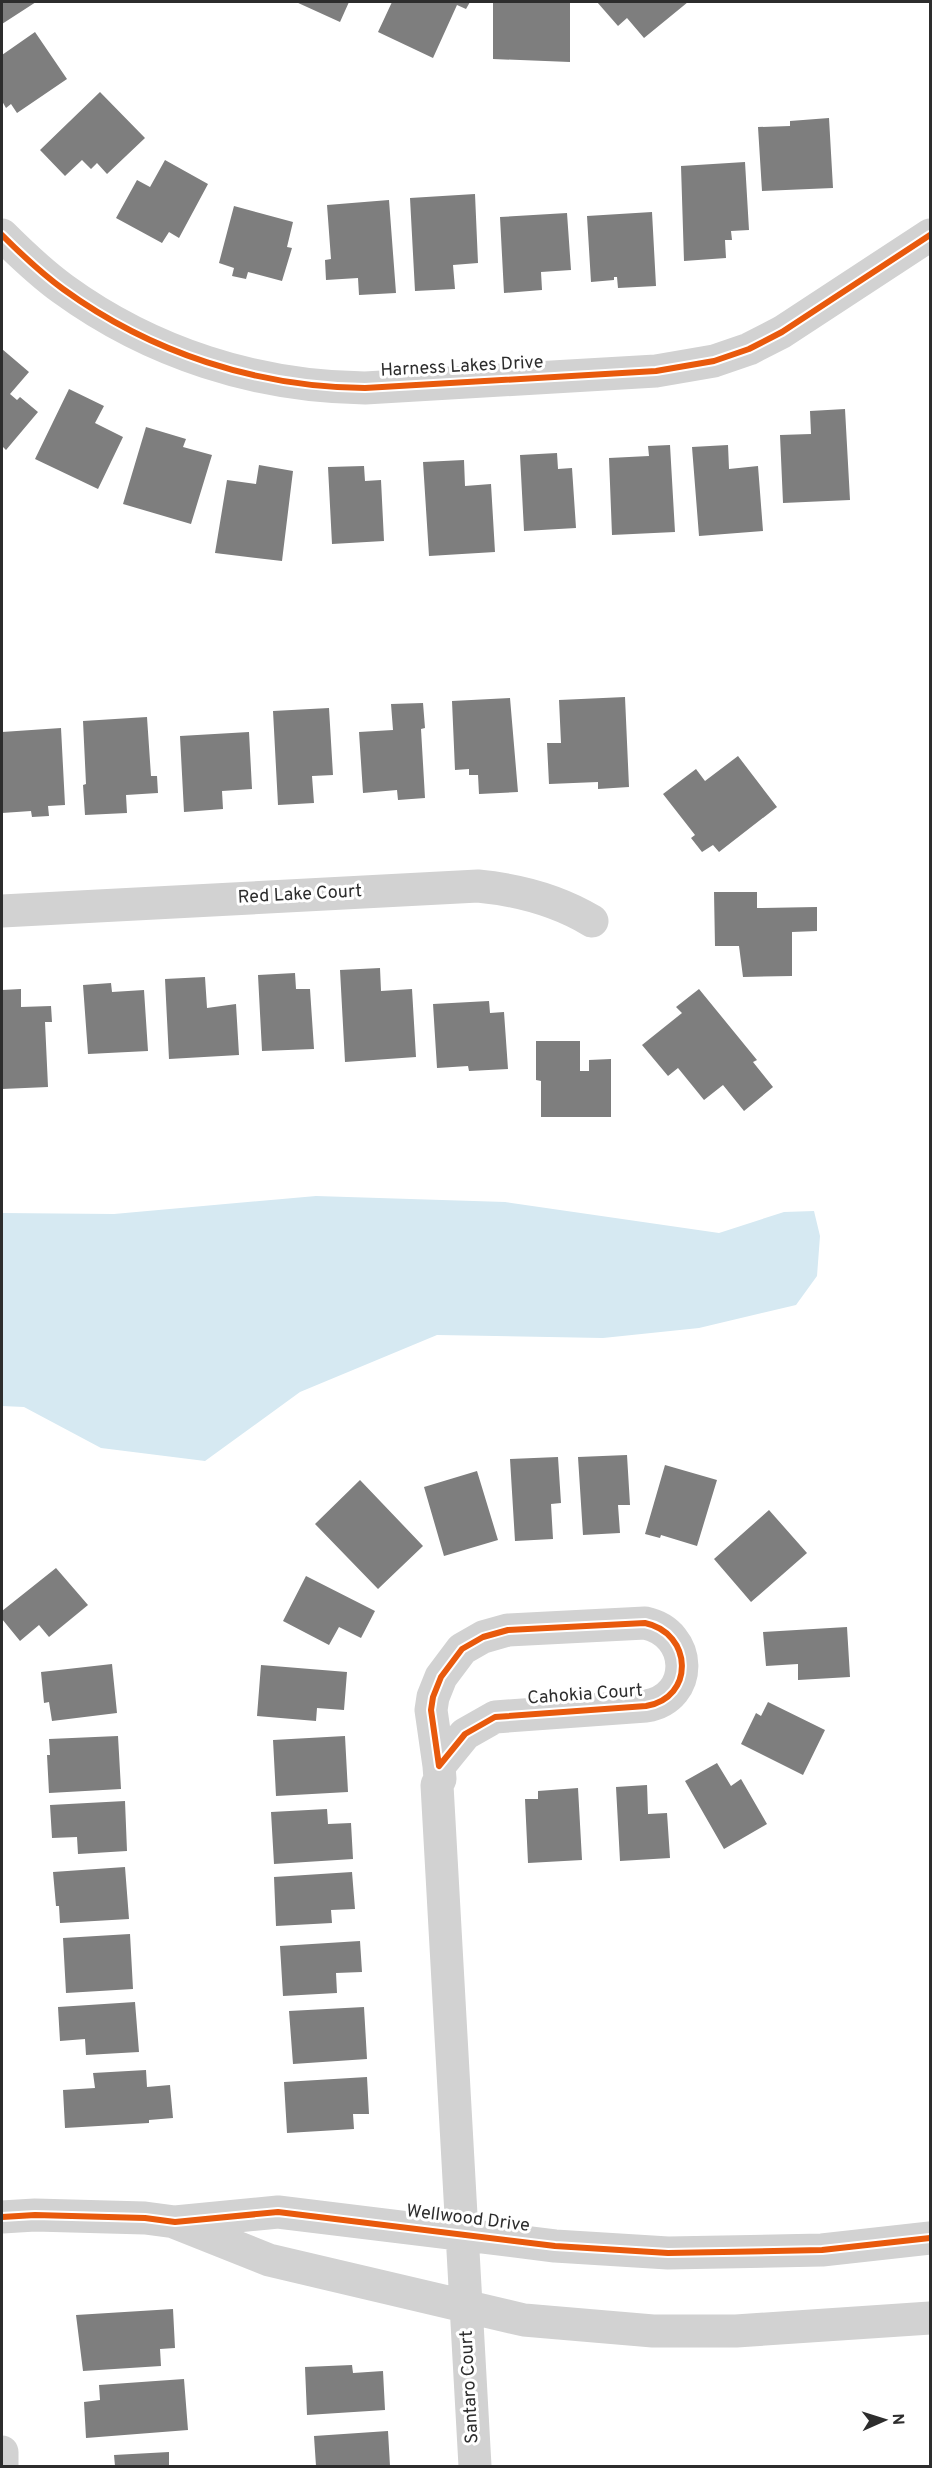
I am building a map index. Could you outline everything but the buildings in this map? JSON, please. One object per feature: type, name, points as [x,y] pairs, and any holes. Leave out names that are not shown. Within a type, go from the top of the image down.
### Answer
[{"type":"street","name":"Harness Lakes Drive","points":[[2,235],[61,288],[140,336],[205,362],[249,375],[318,386],[365,388],[656,371],[714,361],[749,349],[782,332],[930,235]]},
{"type":"street","name":"Red Lake Court","points":[[2,911],[478,886],[545,899],[575,911],[592,921]]},
{"type":"street","name":"Cahokia Court","points":[[439,1766],[465,1734],[495,1717],[654,1705],[667,1698],[680,1680],[682,1659],[670,1634],[659,1627],[645,1623],[508,1630],[483,1636],[462,1649],[446,1669],[433,1697],[431,1710],[440,1779],[437,1785],[460,2233],[466,2307]]},
{"type":"street","name":"Wellwood Drive","points":[[2,2217],[35,2215],[175,2222],[278,2212],[622,2252],[711,2254],[822,2250],[930,2238]]},
{"type":"street","name":"Wellwood Drive","points":[[175,2222],[269,2260],[524,2320],[653,2331],[736,2331],[930,2318]]},
{"type":"street","name":"Santaro Court","points":[[466,2307],[475,2466]]},
{"type":"street","points":[[2,2452],[2,2466]]},
{"type":"shaded area","points":[[316,1196],[505,1202],[719,1233],[784,1212],[814,1211],[820,1236],[817,1276],[796,1305],[699,1328],[603,1338],[437,1335],[300,1392],[205,1461],[101,1448],[24,1407],[2,1406],[2,1213],[114,1214]]},
{"type":"cycle path","points":[[2,235],[63,289],[97,312],[169,348],[245,373],[285,381],[365,388],[656,371],[714,361],[749,349],[782,332],[930,235]]},
{"type":"cycle path","points":[[645,1623],[661,1629],[672,1639],[679,1652],[682,1665],[680,1679],[673,1691],[662,1701],[646,1706],[495,1717],[465,1734],[439,1766],[431,1710],[433,1697],[441,1677],[462,1649],[483,1637],[508,1630],[645,1623]]},
{"type":"cycle path","points":[[2,2217],[35,2215],[145,2218],[175,2222],[278,2212],[555,2246],[668,2253],[822,2250],[930,2238]]}]
